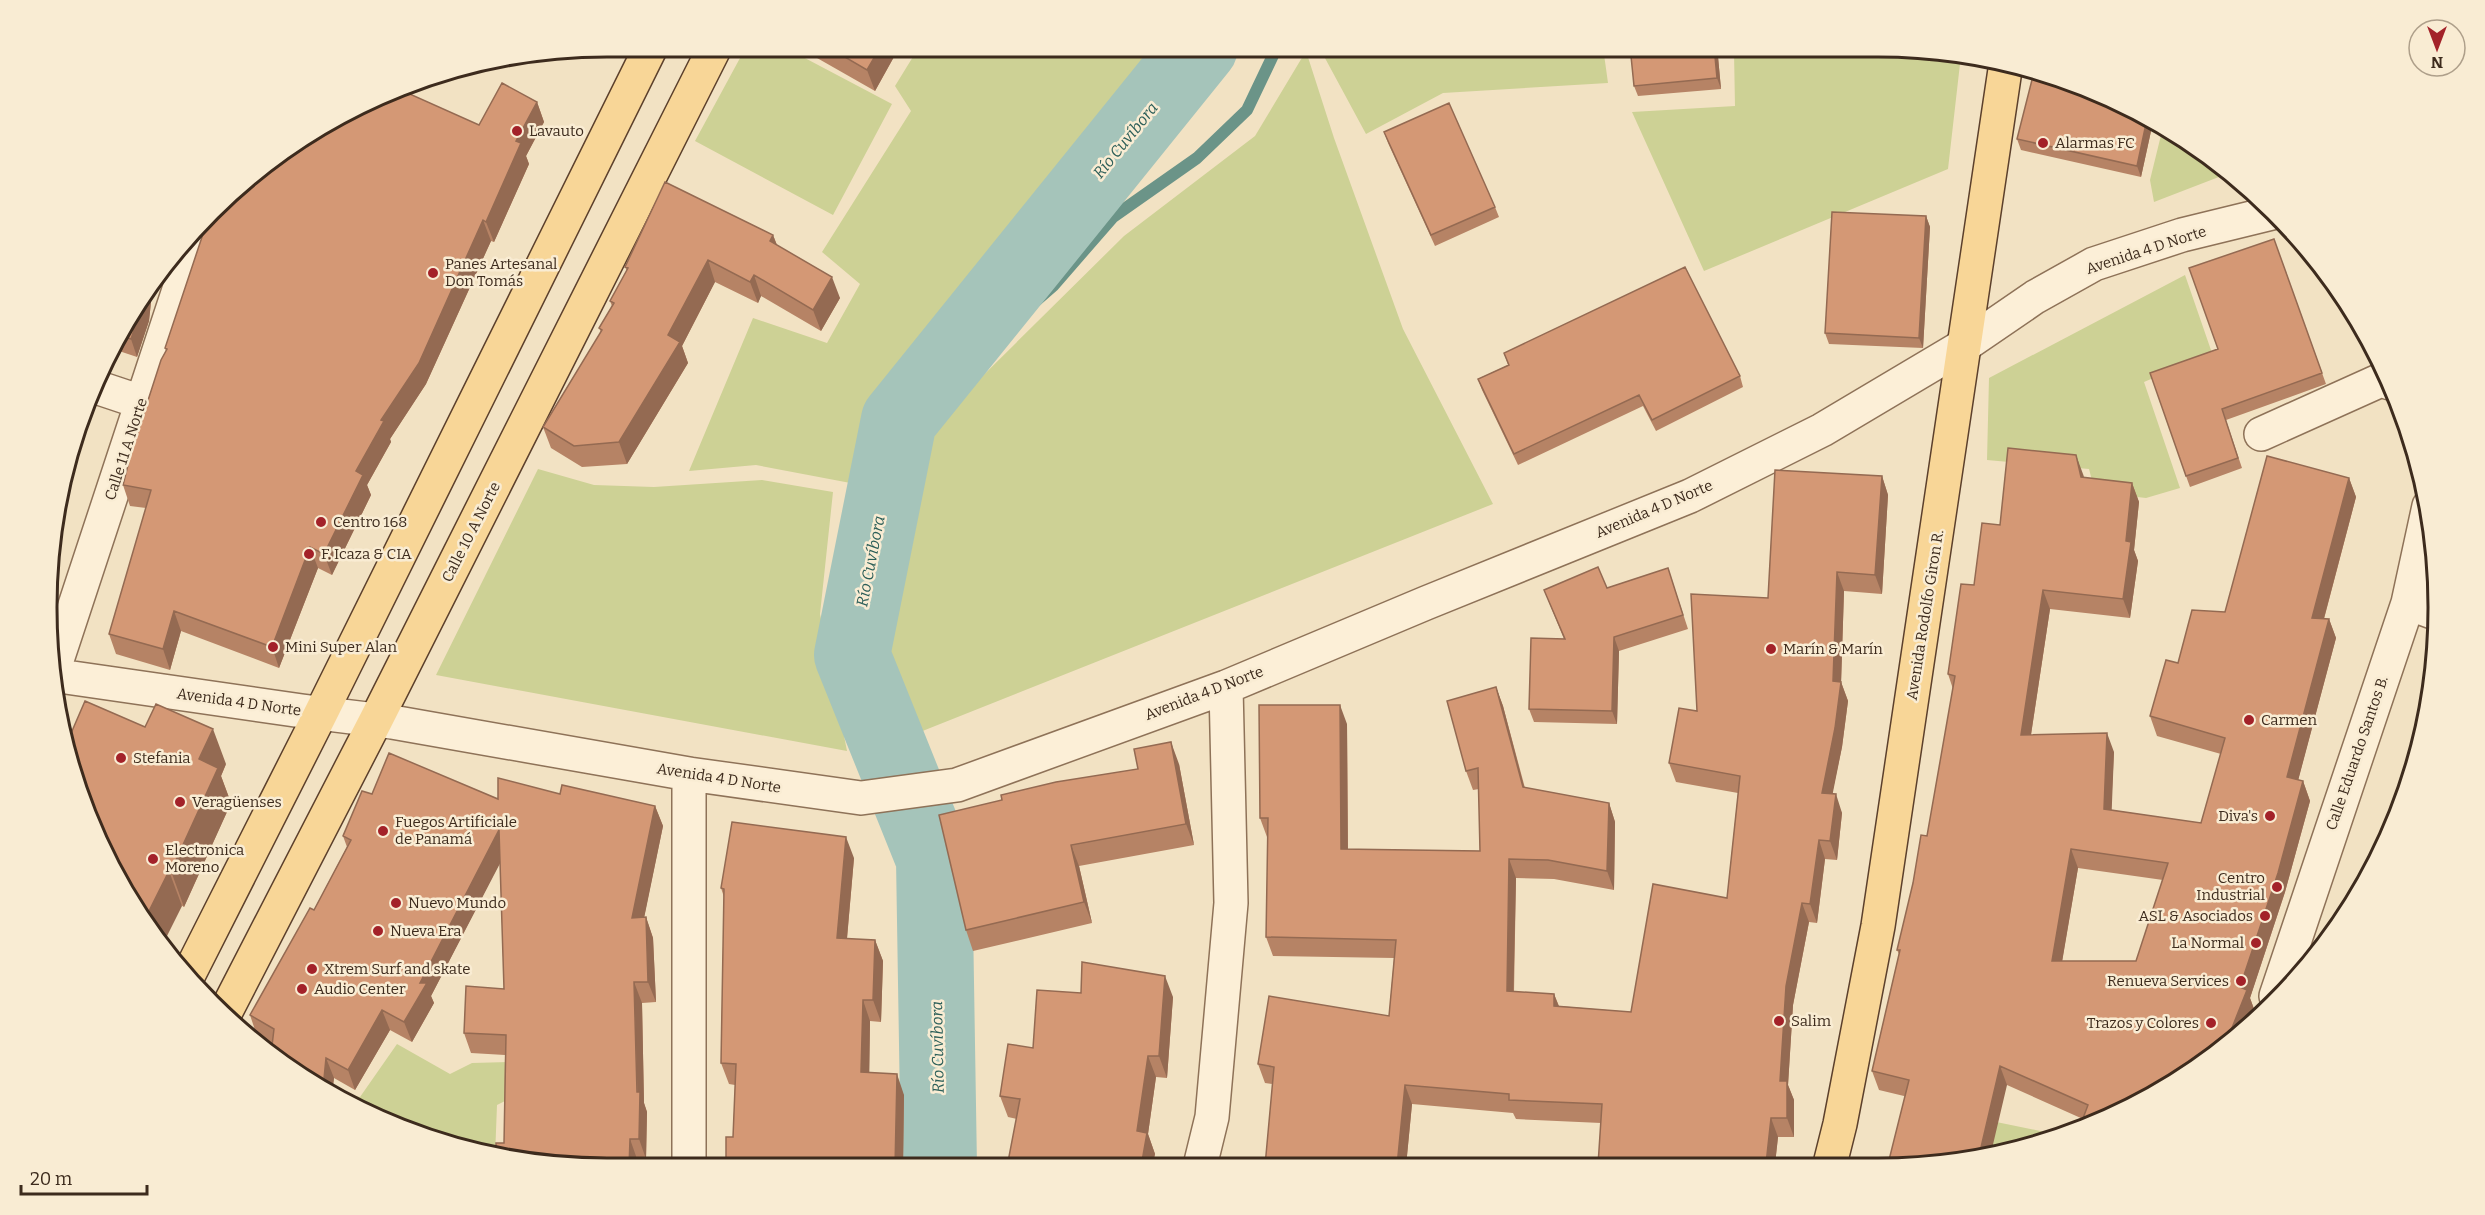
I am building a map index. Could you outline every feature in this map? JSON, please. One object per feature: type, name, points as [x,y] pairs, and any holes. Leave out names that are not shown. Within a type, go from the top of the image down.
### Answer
[{"type":"main road","points":[[192,968],[321,713],[646,57]]},
{"type":"main road","name":"Calle 10 A Norte","points":[[228,1006],[376,720],[709,57]]},
{"type":"main road","name":"Avenida Rodolfo Giron R.","points":[[1832,1158],[1878,927],[2005,72]]},
{"type":"street","name":"Avenida 4 D Norte","points":[[62,676],[376,720],[689,774],[861,798],[957,785],[1226,687],[1690,496],[1822,430],[1965,345],[2035,297],[2094,264],[2182,235],[2264,215]]},
{"type":"street","name":"Calle 11 A Norte","points":[[59,653],[194,245]]},
{"type":"street","points":[[2260,434],[2378,380]]},
{"type":"street","points":[[103,389],[141,402]]},
{"type":"street","name":"Calle Eduardo Santos B.","points":[[2281,981],[2408,603],[2422,533]]},
{"type":"street","points":[[2408,603],[2428,610]]},
{"type":"street","points":[[1202,1158],[1212,1117],[1231,903],[1226,687]]},
{"type":"street","points":[[689,774],[689,1158]]},
{"type":"green space","points":[[741,57],[803,57],[892,104],[833,215],[695,141]]},
{"type":"green space","points":[[913,57],[1164,57],[877,413],[861,485],[756,465],[689,471],[753,318],[827,343],[860,284],[822,252],[911,111],[895,86]]},
{"type":"green space","points":[[1302,57],[1308,57],[1334,138],[1403,329],[1493,504],[915,734],[881,645],[934,424],[1124,236],[1255,136]]},
{"type":"green space","points":[[1324,57],[1604,57],[1608,83],[1443,93],[1366,134]]},
{"type":"green space","points":[[1734,57],[1914,58],[1960,64],[1948,169],[1704,271],[1632,112],[1735,106]]},
{"type":"green space","points":[[2161,136],[2220,177],[2154,202],[2150,180]]},
{"type":"green space","points":[[2185,275],[2212,353],[2144,382],[2180,488],[2146,498],[2095,492],[2089,469],[1987,460],[1989,378]]},
{"type":"green space","points":[[538,469],[594,485],[654,487],[762,480],[833,492],[820,614],[847,751],[436,675]]},
{"type":"green space","points":[[397,1044],[450,1074],[472,1063],[509,1062],[507,1100],[497,1105],[495,1146],[431,1129],[354,1096],[360,1097]]},
{"type":"green space","points":[[1904,1103],[2044,1132],[1985,1147],[1943,1154]]},
{"type":"building","points":[[845,57],[875,57],[867,70]]},
{"type":"building","points":[[1631,57],[1715,57],[1717,78],[1634,86]]},
{"type":"building","points":[[2032,80],[2088,99],[2145,127],[2137,166],[2017,139]]},
{"type":"building","points":[[502,83],[537,102],[516,141],[521,143],[486,222],[483,220],[419,363],[381,420],[384,421],[356,471],[363,475],[324,554],[310,547],[272,647],[174,611],[163,649],[109,634],[151,490],[123,485],[131,453],[203,235],[218,218],[272,171],[332,131],[397,99],[410,94],[479,125]]},
{"type":"building","points":[[1449,103],[1495,207],[1431,235],[1384,132]]},
{"type":"building","points":[[665,182],[773,235],[770,241],[832,277],[813,310],[754,275],[750,282],[708,260],[668,335],[680,342],[619,442],[574,446],[543,427],[602,330],[599,328],[614,303],[610,301],[628,268],[625,267]]},
{"type":"building","points":[[1832,212],[1926,216],[1919,338],[1825,333]]},
{"type":"building","points":[[2274,239],[2322,373],[2222,409],[2238,458],[2186,476],[2150,373],[2218,349],[2189,268]]},
{"type":"building","points":[[1685,267],[1740,376],[1652,420],[1639,395],[1514,454],[1478,379],[1509,365],[1504,353]]},
{"type":"building","points":[[136,324],[131,339],[128,338]]},
{"type":"building","points":[[2008,448],[2076,455],[2081,477],[2132,483],[2126,541],[2131,542],[2123,599],[2043,590],[2021,735],[2107,733],[2104,809],[2201,823],[2225,738],[2150,716],[2166,660],[2178,663],[2192,610],[2225,612],[2267,456],[2349,478],[2312,618],[2329,619],[2287,777],[2303,781],[2278,873],[2240,987],[2247,990],[2232,1028],[2213,1044],[2153,1084],[2083,1118],[2088,1105],[2000,1066],[1981,1148],[1914,1157],[1890,1158],[1909,1080],[1872,1071],[1900,950],[1897,950],[1913,883],[1921,835],[1927,836],[1955,676],[1948,674],[1961,584],[1974,585],[1982,523],[2000,525]],"holes":[[[2071,849],[2168,863],[2136,961],[2052,961]]]},
{"type":"building","points":[[1775,470],[1882,476],[1875,575],[1837,572],[1833,681],[1841,682],[1835,728],[1822,793],[1836,794],[1830,841],[1819,840],[1810,904],[1802,903],[1786,986],[1780,1081],[1787,1081],[1787,1118],[1771,1118],[1767,1158],[1598,1158],[1602,1104],[1509,1100],[1509,1094],[1405,1085],[1398,1158],[1266,1158],[1274,1067],[1258,1064],[1269,996],[1389,1016],[1396,940],[1266,937],[1268,818],[1260,818],[1259,705],[1340,705],[1341,849],[1480,851],[1478,768],[1466,771],[1447,701],[1496,687],[1523,787],[1609,803],[1607,871],[1548,860],[1509,859],[1507,991],[1554,994],[1554,1006],[1631,1012],[1653,884],[1727,898],[1740,776],[1669,763],[1679,708],[1697,711],[1691,594],[1768,598]]},
{"type":"building","points":[[1598,567],[1607,588],[1668,568],[1683,615],[1614,637],[1612,711],[1529,709],[1531,638],[1565,639],[1544,590]]},
{"type":"building","points":[[85,701],[145,727],[156,704],[213,729],[199,759],[218,768],[171,871],[149,911],[131,883],[99,818],[86,784],[72,732]]},
{"type":"building","points":[[1171,742],[1186,824],[1071,845],[1084,902],[966,930],[939,815],[1002,800],[1001,795],[1056,782],[1138,769],[1134,749]]},
{"type":"building","points":[[389,753],[498,799],[498,778],[560,794],[562,785],[655,806],[632,918],[646,917],[648,982],[634,982],[637,1092],[640,1092],[639,1139],[630,1139],[629,1158],[571,1157],[496,1146],[496,1143],[504,1143],[506,1035],[464,1033],[466,986],[504,989],[499,830],[420,983],[427,983],[404,1022],[382,1010],[348,1070],[326,1058],[324,1079],[272,1044],[274,1029],[250,1015],[310,908],[314,910],[351,840],[343,836],[362,791],[372,794]]},
{"type":"building","points":[[732,822],[846,837],[837,938],[875,940],[873,1000],[863,1000],[861,1072],[897,1074],[895,1158],[726,1158],[726,1137],[733,1137],[736,1064],[721,1063],[724,889],[721,888]]},
{"type":"building","points":[[1082,962],[1165,976],[1159,1056],[1148,1056],[1137,1131],[1147,1133],[1143,1158],[1009,1158],[1020,1099],[1000,1096],[1008,1044],[1033,1048],[1037,990],[1081,993]]},
{"type":"waterway","name":"Río Cuvíbora","points":[[939,1158],[934,859],[852,655],[899,420],[1192,57]]},
{"type":"waterway","points":[[899,420],[1053,286],[1113,217],[1197,158],[1247,110],[1272,57]]},
{"type":"place","name":"Lavauto","points":[[517,131]]},
{"type":"place","name":"Alarmas FC","points":[[2043,143]]},
{"type":"place","name":"Panes Artesanal Don Tomás","points":[[433,273]]},
{"type":"place","name":"Centro 168","points":[[321,522]]},
{"type":"place","name":"F. Icaza & CIA","points":[[309,554]]},
{"type":"place","name":"Mini Super Alan","points":[[273,647]]},
{"type":"place","name":"Marín & Marín","points":[[1771,649]]},
{"type":"place","name":"Carmen","points":[[2249,720]]},
{"type":"place","name":"Stefania","points":[[121,758]]},
{"type":"place","name":"Veragüenses","points":[[180,802]]},
{"type":"place","name":"Diva's","points":[[2270,816]]},
{"type":"place","name":"Fuegos Artificiale de Panamá","points":[[383,831]]},
{"type":"place","name":"Electronica Moreno","points":[[153,859]]},
{"type":"place","name":"Centro Industrial","points":[[2277,887]]},
{"type":"place","name":"Nuevo Mundo","points":[[396,903]]},
{"type":"place","name":"ASL & Asociados","points":[[2265,916]]},
{"type":"place","name":"Nueva Era","points":[[378,931]]},
{"type":"place","name":"La Normal","points":[[2256,943]]},
{"type":"place","name":"Xtrem Surf and skate","points":[[312,969]]},
{"type":"place","name":"Renueva Services","points":[[2241,981]]},
{"type":"place","name":"Audio Center","points":[[302,989]]},
{"type":"place","name":"Salim","points":[[1779,1021]]},
{"type":"place","name":"Trazos y Colores","points":[[2211,1023]]}]
